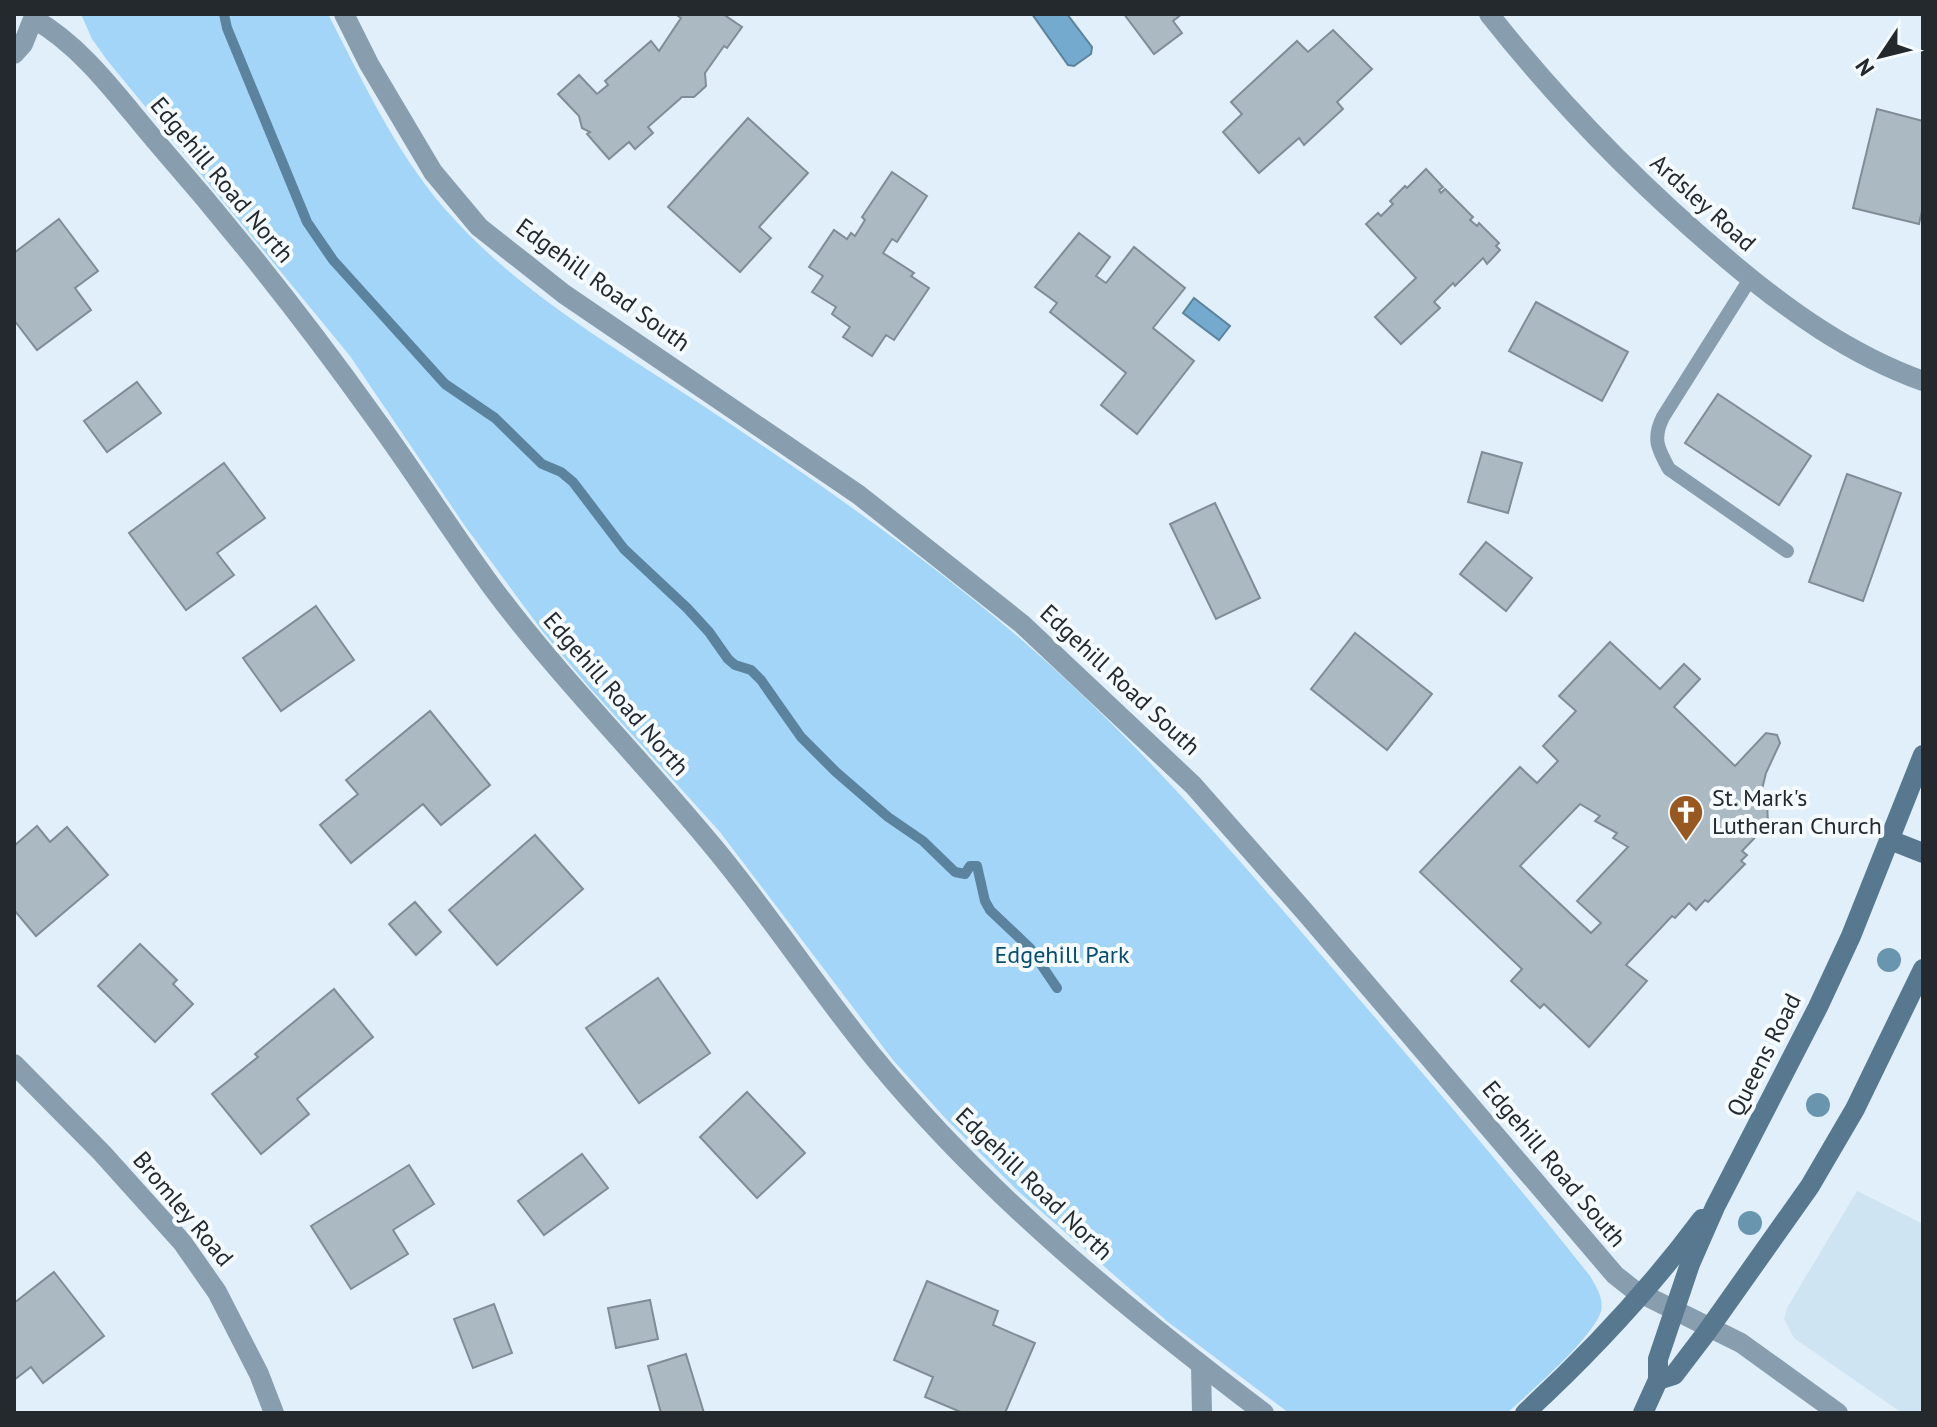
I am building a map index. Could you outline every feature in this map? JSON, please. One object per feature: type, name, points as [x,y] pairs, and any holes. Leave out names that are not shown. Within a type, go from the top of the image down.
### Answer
[{"type":"main road","name":"Queens Road","points":[[1643,1413],[1658,1380],[1658,1359],[1690,1264],[1725,1186],[1818,1007],[1923,755]]},
{"type":"main road","points":[[1890,840],[1923,853]]},
{"type":"main road","name":"Queens Road","points":[[1658,1380],[1674,1375],[1810,1186],[1876,1069],[1923,969]]},
{"type":"main road","points":[[1525,1413],[1594,1347],[1641,1294],[1725,1186]]},
{"type":"street","name":"Edgehill Road South","points":[[344,14],[369,64],[433,172],[479,227],[564,294],[859,495],[1022,624],[1193,785],[1623,1283],[1741,1343],[1838,1413]]},
{"type":"street","name":"Ardsley Road","points":[[1489,14],[1600,143],[1659,202],[1750,279],[1837,340],[1900,373],[1923,381]]},
{"type":"street","points":[[14,54],[23,44],[35,16]]},
{"type":"street","name":"Edgehill Road North","points":[[35,16],[85,59],[212,206],[377,420],[490,584],[533,640],[729,865],[885,1071],[1014,1208],[1102,1285],[1264,1413]]},
{"type":"street","name":"Bromley Road","points":[[14,1064],[102,1153],[182,1242],[217,1292],[259,1374],[274,1413]]},
{"type":"street","points":[[1201,1365],[1202,1413]]},
{"type":"lane","points":[[1750,279],[1663,417],[1656,431],[1658,449],[1669,469],[1787,551]]},
{"type":"shaded area","points":[[1032,14],[1067,14],[1092,47],[1091,54],[1074,66],[1068,65]]},
{"type":"shaded area","points":[[1194,298],[1230,326],[1219,340],[1183,313]]},
{"type":"shaded area","points":[[1857,1191],[1923,1224],[1923,1413],[1902,1413],[1794,1338],[1784,1319],[1787,1308]]},
{"type":"green space","name":"Edgehill Park","points":[[81,14],[328,14],[380,114],[410,163],[444,208],[472,238],[566,315],[785,461],[946,578],[1064,678],[1182,796],[1428,1079],[1590,1276],[1600,1297],[1601,1311],[1574,1349],[1507,1413],[1289,1413],[1168,1322],[1019,1192],[893,1060],[720,832],[543,632],[465,526],[350,356],[107,60],[92,39]]},
{"type":"building","points":[[675,14],[723,14],[742,27],[705,73],[706,86],[694,97],[682,97],[648,127],[653,133],[635,149],[629,142],[609,159],[587,134],[590,132],[582,128],[579,116],[558,94],[579,75],[597,94],[608,85],[605,81],[651,41],[659,51],[681,18]]},
{"type":"building","points":[[1124,14],[1182,14],[1173,21],[1182,33],[1154,54]]},
{"type":"building","points":[[1333,30],[1372,69],[1337,102],[1343,109],[1304,145],[1299,138],[1259,173],[1223,132],[1242,114],[1231,102],[1297,41],[1308,52]]},
{"type":"building","points":[[1877,109],[1923,121],[1923,206],[1919,224],[1853,208]]},
{"type":"building","points":[[748,118],[808,173],[759,227],[771,238],[740,272],[668,207]]},
{"type":"building","points":[[1426,169],[1443,187],[1439,190],[1441,193],[1445,189],[1473,217],[1470,220],[1477,226],[1479,223],[1499,243],[1496,246],[1500,250],[1487,264],[1483,258],[1455,286],[1453,283],[1434,302],[1440,308],[1401,344],[1375,317],[1416,278],[1366,224],[1378,213],[1381,216],[1393,204],[1390,201]]},
{"type":"building","points":[[892,172],[927,196],[897,242],[892,239],[883,253],[914,273],[911,276],[929,288],[894,340],[886,335],[872,356],[843,337],[850,327],[832,314],[836,307],[812,292],[823,276],[809,267],[834,230],[847,239],[851,233],[855,236],[865,220],[862,217]]},
{"type":"building","points":[[59,219],[98,271],[75,288],[91,310],[37,350],[14,320],[14,253]]},
{"type":"building","points":[[1079,233],[1110,257],[1096,276],[1106,283],[1134,247],[1185,288],[1153,328],[1194,361],[1137,434],[1101,405],[1126,373],[1050,312],[1057,303],[1035,287]]},
{"type":"building","points":[[1536,302],[1628,352],[1602,401],[1509,351]]},
{"type":"building","points":[[137,382],[161,413],[107,452],[84,421]]},
{"type":"building","points":[[1718,394],[1811,456],[1779,505],[1685,443]]},
{"type":"building","points":[[1482,452],[1522,463],[1508,513],[1468,502]]},
{"type":"building","points":[[224,463],[265,518],[217,553],[234,575],[186,610],[129,533]]},
{"type":"building","points":[[1847,474],[1901,493],[1863,601],[1809,582]]},
{"type":"building","points":[[1215,503],[1260,598],[1216,619],[1170,524]]},
{"type":"building","points":[[1486,542],[1532,578],[1506,611],[1460,574]]},
{"type":"building","points":[[316,606],[354,660],[281,711],[243,658]]},
{"type":"building","points":[[1355,633],[1432,694],[1387,750],[1311,689]]},
{"type":"building","name":"St. Mark's Lutheran Church","points":[[1610,642],[1660,689],[1684,664],[1700,679],[1674,707],[1735,766],[1766,733],[1777,735],[1780,743],[1766,773],[1760,797],[1767,802],[1768,824],[1742,851],[1747,855],[1741,861],[1745,864],[1708,902],[1705,900],[1696,910],[1689,903],[1675,918],[1672,916],[1626,965],[1647,981],[1589,1047],[1544,1004],[1540,1008],[1511,981],[1522,969],[1420,872],[1520,767],[1537,783],[1558,761],[1543,746],[1576,711],[1559,696]],"holes":[[[1580,804],[1600,816],[1595,821],[1617,833],[1613,838],[1628,847],[1577,901],[1601,923],[1591,933],[1520,866]]]},
{"type":"building","points":[[430,711],[490,785],[441,825],[423,804],[351,863],[320,825],[358,794],[346,780]]},
{"type":"building","points":[[37,826],[50,842],[67,827],[108,875],[36,936],[14,910],[14,846]]},
{"type":"building","points":[[535,835],[583,889],[497,965],[449,910]]},
{"type":"building","points":[[415,902],[441,932],[416,955],[389,924]]},
{"type":"building","points":[[140,944],[177,980],[173,984],[193,1004],[155,1042],[98,986]]},
{"type":"building","points":[[658,978],[710,1053],[639,1103],[586,1028]]},
{"type":"building","points":[[334,989],[373,1037],[297,1099],[309,1114],[261,1154],[212,1094]]},
{"type":"building","points":[[747,1092],[805,1153],[757,1198],[700,1137]]},
{"type":"building","points":[[582,1154],[608,1188],[544,1235],[518,1201]]},
{"type":"building","points":[[409,1165],[434,1204],[393,1230],[408,1254],[351,1289],[311,1226]]},
{"type":"building","points":[[54,1272],[104,1336],[43,1383],[31,1367],[14,1380],[14,1303]]},
{"type":"building","points":[[927,1281],[998,1311],[993,1325],[1035,1343],[1005,1413],[963,1413],[925,1397],[933,1377],[894,1360]]},
{"type":"building","points":[[650,1300],[658,1339],[616,1348],[608,1308]]},
{"type":"building","points":[[494,1304],[512,1353],[473,1368],[454,1319]]},
{"type":"building","points":[[686,1354],[704,1413],[661,1413],[648,1366]]},
{"type":"waterway","points":[[224,14],[227,28],[307,222],[333,260],[445,384],[495,418],[542,464],[561,472],[573,482],[624,549],[687,608],[728,659],[751,670],[761,680],[801,737],[836,772],[888,817],[923,841],[955,872],[965,874],[970,866],[977,866],[990,910],[1030,948],[1057,988]]},
{"type":"place","name":"St. Mark's Lutheran Church","points":[[1686,843]]}]
